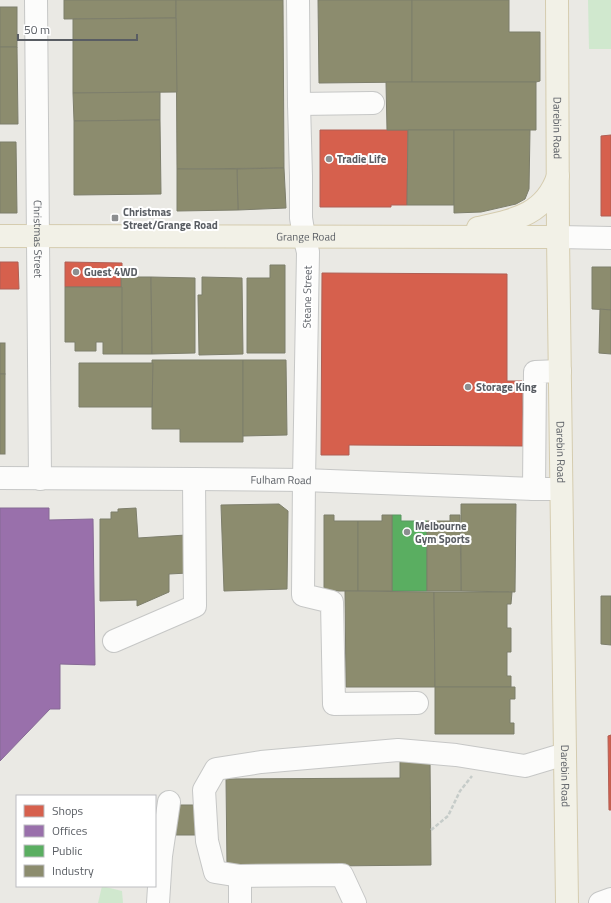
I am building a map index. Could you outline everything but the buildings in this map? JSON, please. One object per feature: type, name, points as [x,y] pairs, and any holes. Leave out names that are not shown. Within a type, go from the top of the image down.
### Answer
[{"type":"main road","name":"Darebin Road","points":[[557,0],[558,237],[567,903]]},
{"type":"main road","points":[[444,236],[499,224],[525,216],[547,198],[558,175]]},
{"type":"main road","name":"Grange Road","points":[[0,236],[558,237]]},
{"type":"street","name":"Christmas Street","points":[[36,0],[41,455],[40,479]]},
{"type":"street","name":"Steane Street","points":[[298,0],[301,218],[308,252],[303,595],[332,602],[334,704],[417,703]]},
{"type":"street","points":[[299,104],[373,103]]},
{"type":"street","name":"Grange Road","points":[[558,237],[611,238]]},
{"type":"street","points":[[534,489],[535,372],[560,371]]},
{"type":"street","name":"Fulham Road","points":[[0,478],[304,480],[562,489]]},
{"type":"street","points":[[114,641],[195,606],[194,479]]},
{"type":"street","points":[[355,903],[342,875],[240,876],[215,872],[207,841],[204,790],[216,769],[261,762],[398,750],[456,755],[524,766],[565,754]]},
{"type":"street","points":[[158,903],[161,856],[169,802]]},
{"type":"street","points":[[240,876],[240,903]]},
{"type":"street","points":[[600,903],[611,899]]},
{"type":"path","points":[[431,830],[448,816],[460,791],[484,759]]},
{"type":"green space","points":[[588,0],[611,0],[611,49],[589,49]]},
{"type":"green space","points":[[102,887],[122,891],[123,903],[98,903]]},
{"type":"place","name":"Tradie Life","points":[[329,159]]},
{"type":"place","name":"Christmas Street/Grange Road","points":[[115,218]]},
{"type":"place","name":"Guest 4WD","points":[[76,272]]},
{"type":"place","name":"Storage King","points":[[468,387]]},
{"type":"place","name":"Melbourne Gym Sports","points":[[407,532]]}]
